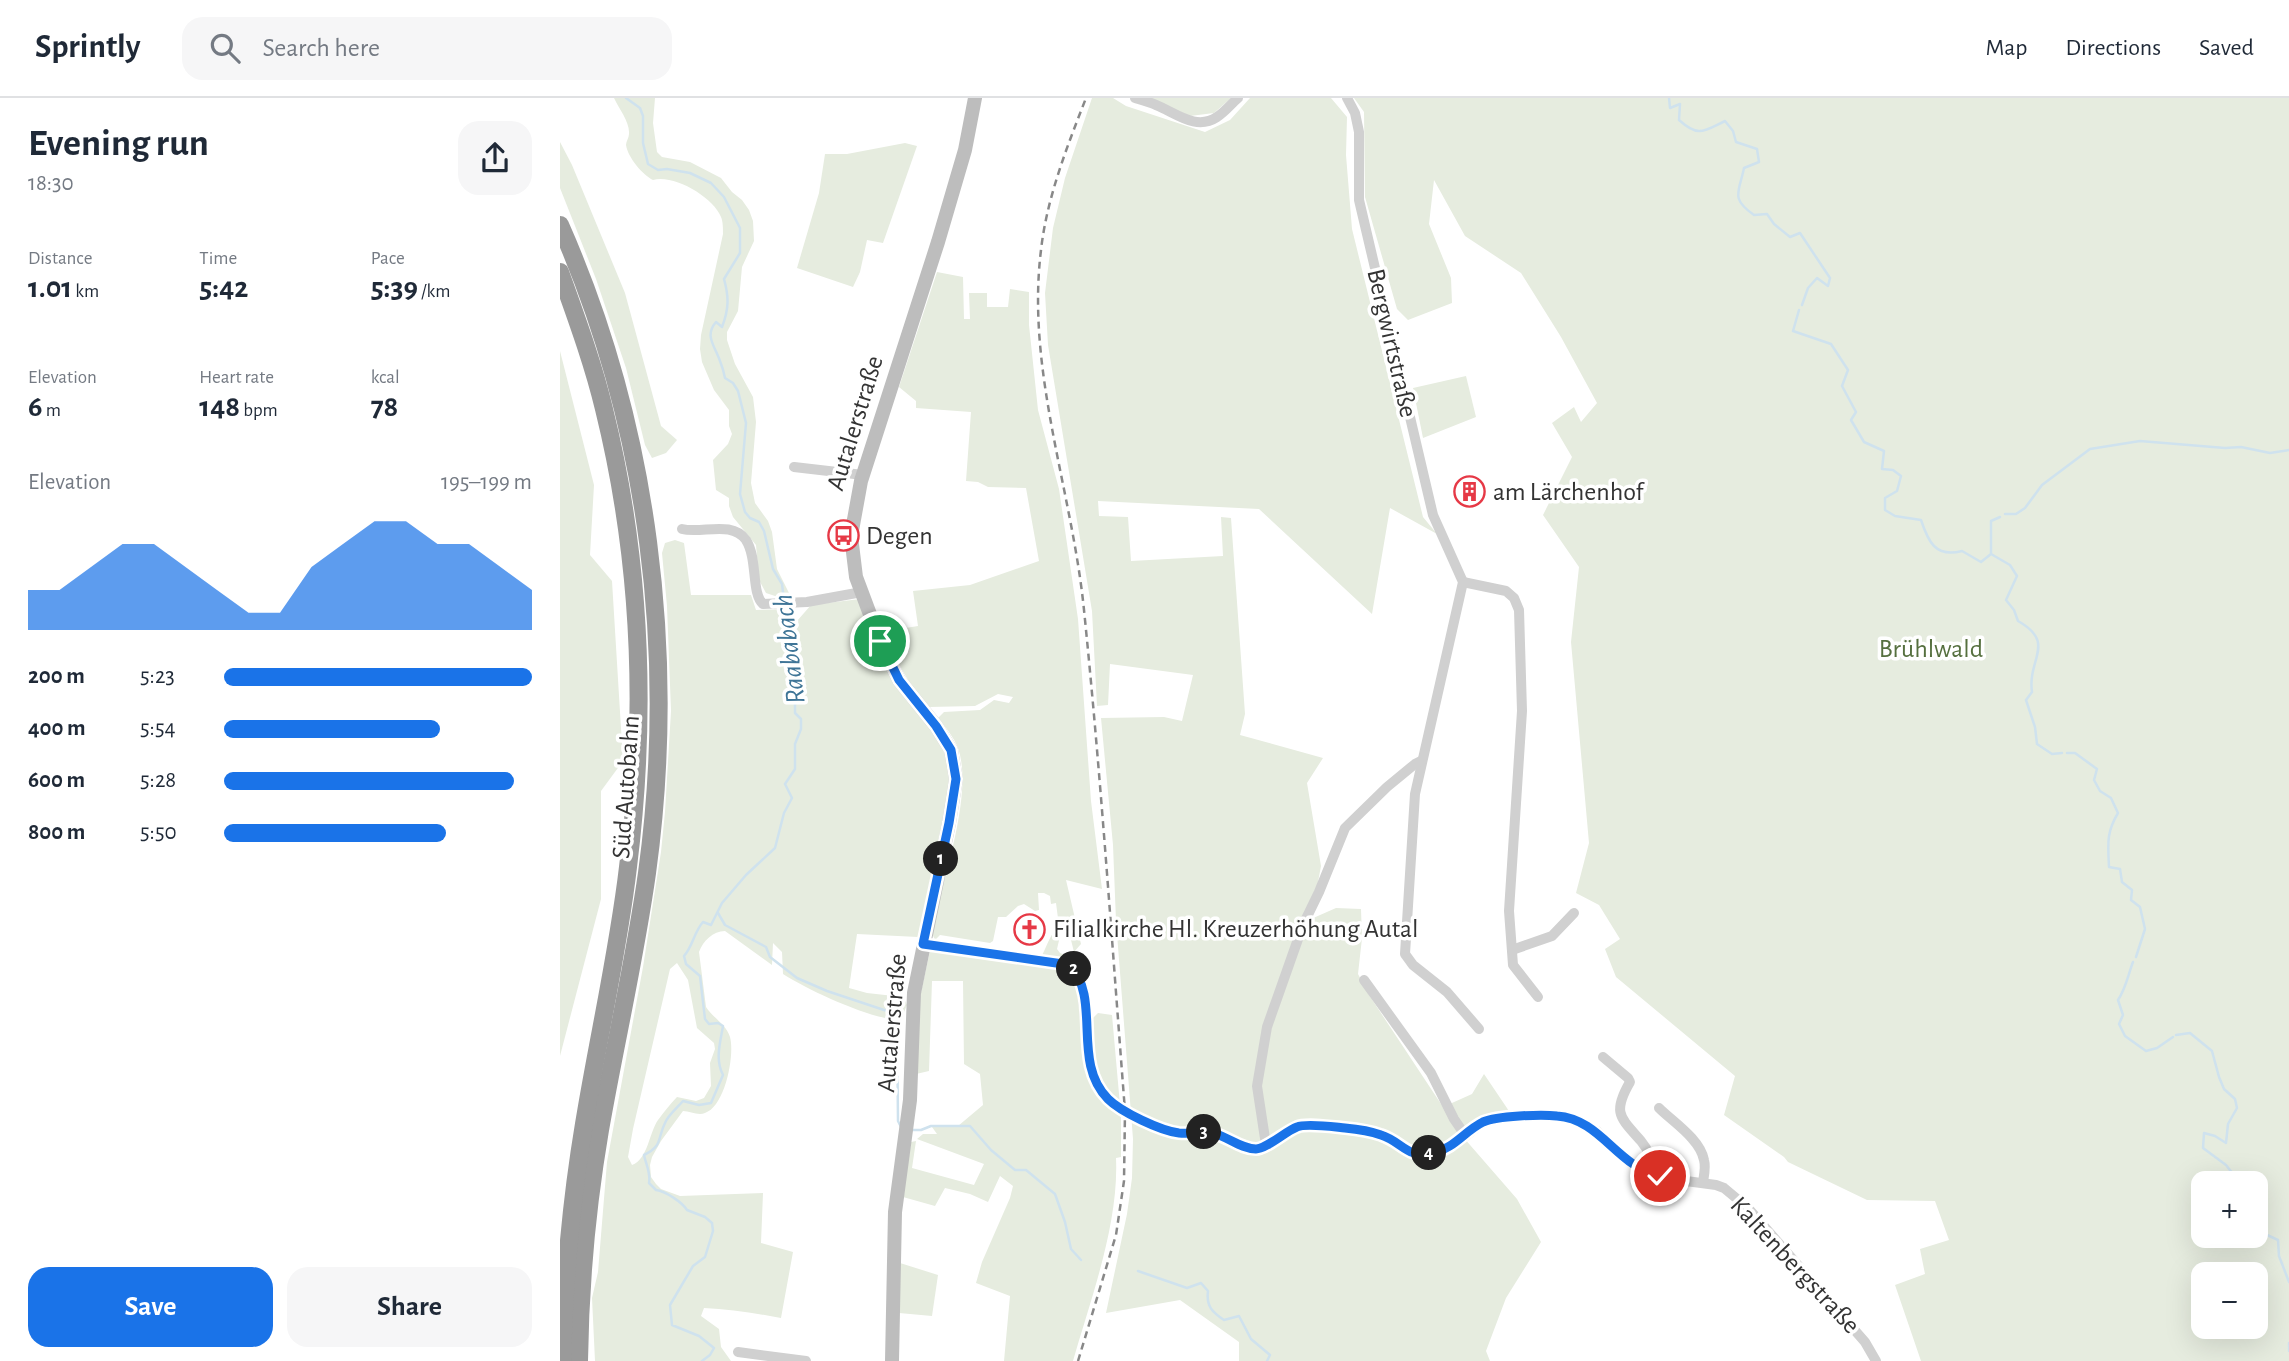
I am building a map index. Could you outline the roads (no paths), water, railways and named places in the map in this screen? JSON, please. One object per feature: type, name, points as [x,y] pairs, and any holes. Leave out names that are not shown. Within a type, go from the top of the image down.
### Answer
[{"type":"highway","name":"Süd Autobahn","points":[[560,225],[598,325],[622,407],[636,470],[650,555],[659,731],[647,870],[634,956],[600,1131],[583,1261],[579,1361]]},
{"type":"highway","name":"Süd Autobahn","points":[[560,272],[604,409],[627,531],[639,678],[640,730],[626,880],[584,1125],[566,1259],[562,1361]]},
{"type":"main road","name":"Autalerstraße","points":[[892,1361],[895,1212],[908,1122],[914,993],[956,779],[951,750],[936,726],[899,680],[880,641],[852,556],[851,536],[863,475],[966,148],[975,98]]},
{"type":"street","points":[[1135,98],[1197,122],[1217,117],[1238,98]]},
{"type":"street","name":"Bergwirtstraße","points":[[1347,98],[1355,113],[1359,132],[1359,200],[1429,501],[1463,582]]},
{"type":"street","points":[[794,467],[863,475]]},
{"type":"street","points":[[682,529],[728,529],[740,534],[748,544],[754,561],[758,600],[763,604],[789,603],[862,592]]},
{"type":"street","points":[[1479,1029],[1447,992],[1413,965],[1405,954],[1415,794],[1463,582],[1506,591],[1514,597],[1519,610],[1522,711],[1508,911],[1513,965],[1538,996]]},
{"type":"street","points":[[923,944],[1070,965],[1077,972],[1083,988],[1090,1068],[1095,1084],[1110,1101],[1149,1123],[1176,1132],[1210,1132],[1259,1150],[1266,1144],[1256,1086],[1267,1027],[1303,925],[1345,828],[1387,787],[1421,761]]},
{"type":"street","points":[[1512,950],[1552,936],[1574,913]]},
{"type":"street","points":[[1364,980],[1431,1073],[1465,1135]]},
{"type":"street","points":[[1603,1057],[1630,1082],[1621,1096],[1620,1117],[1642,1142],[1660,1176]]},
{"type":"street","name":"Kaltenbergstraße","points":[[1659,1108],[1703,1154],[1703,1182]]},
{"type":"street","name":"Kaltenbergstraße","points":[[1266,1144],[1299,1126],[1345,1128],[1383,1135],[1413,1154],[1434,1153],[1454,1145],[1485,1121],[1565,1116],[1597,1131],[1633,1166],[1642,1171],[1724,1188],[1748,1208],[1865,1342],[1876,1361]]},
{"type":"street","points":[[738,1352],[806,1361]]},
{"type":"waterway","name":"Raababach","points":[[626,98],[640,108],[643,116],[643,143],[648,164],[658,170],[690,173],[711,183],[724,197],[740,228],[740,253],[724,279],[726,314],[722,327],[716,322],[711,337],[725,378],[733,383],[738,391],[746,423],[740,494],[745,512],[759,522],[764,531],[773,569],[782,584],[784,601]]},
{"type":"waterway","points":[[1669,98],[1670,108],[1680,104],[1679,120],[1686,126],[1702,131],[1725,121],[1733,131],[1736,142],[1757,149],[1759,162],[1744,168],[1739,199],[1754,215],[1767,214],[1774,224],[1790,237],[1800,233],[1830,278],[1828,286],[1817,278],[1808,288],[1802,305]]},
{"type":"waterway","points":[[1799,310],[1793,331],[1831,344],[1848,370],[1842,386],[1856,412],[1851,420],[1864,442],[1884,451],[1882,469],[1893,470],[1901,476],[1897,491],[1885,498],[1885,510],[1895,516],[1921,520],[1930,541],[1939,550],[1953,553],[1962,551],[1981,562],[1991,554],[2010,565],[2017,576],[2006,600],[2018,621],[2030,629],[2038,644],[2032,692],[2026,700],[2035,727],[2037,744],[2052,754],[2062,753]]},
{"type":"waterway","points":[[2005,514],[2016,514],[2025,508],[2042,485],[2090,449],[2140,441],[2241,447],[2270,453],[2289,450]]},
{"type":"waterway","points":[[1991,554],[1991,521],[2000,517]]},
{"type":"waterway","name":"Raababach","points":[[702,1361],[714,1348],[699,1336],[672,1325],[670,1305],[693,1266],[705,1257],[713,1231],[712,1223],[687,1210],[664,1192],[656,1190],[649,1183],[644,1155],[657,1145],[666,1120],[683,1101],[699,1105],[711,1103],[723,1075],[719,1057],[723,1026],[718,1023],[709,1024],[705,1019],[700,976],[686,964],[684,956],[703,922],[711,925],[722,903],[746,875],[775,848],[784,813],[792,798],[785,784],[795,769],[795,744],[801,729],[801,719],[795,713],[795,704],[800,687],[792,673],[795,647],[783,627],[786,619],[785,607]]},
{"type":"waterway","points":[[2067,753],[2075,753],[2097,769],[2094,780],[2100,791],[2111,798],[2118,813],[2110,833],[2109,867],[2120,869],[2122,882],[2132,890],[2131,900],[2140,907],[2145,929],[2136,957]]},
{"type":"waterway","points":[[718,913],[725,925],[766,947],[770,957],[797,978],[890,1012],[897,1023],[898,1121],[901,1127]]},
{"type":"waterway","points":[[2133,962],[2118,1000],[2123,1015],[2119,1024],[2125,1036],[2146,1051],[2157,1048],[2173,1037]]},
{"type":"waterway","points":[[2176,1035],[2190,1033],[2212,1051],[2224,1089],[2235,1099],[2237,1108],[2228,1124],[2226,1143],[2204,1133],[2203,1148],[2231,1171]]},
{"type":"waterway","points":[[910,1130],[931,1126],[970,1126],[991,1150],[1015,1170],[1026,1170],[1055,1194],[1071,1249],[1081,1260]]},
{"type":"waterway","points":[[2268,1235],[2278,1240],[2279,1256],[2289,1282]]},
{"type":"waterway","points":[[1138,1271],[1187,1288],[1201,1283],[1208,1291],[1208,1301],[1213,1311],[1224,1320],[1239,1316],[1251,1339],[1270,1355],[1267,1361]]},
{"type":"waterway","points":[[2289,1343],[2289,1351]]},
{"type":"railway","points":[[1078,1361],[1116,1235],[1124,1181],[1125,1111],[1084,610],[1045,385],[1038,295],[1041,250],[1048,211],[1086,98]]},
{"type":"place","name":"am Lärchenhof","points":[[1470,492]]},
{"type":"place","name":"Degen","points":[[843,536]]},
{"type":"place","name":"Filialkirche Hl. Kreuzerhöhung Autal","points":[[1030,929]]},
{"type":"park label","name":"Brühlwald","points":[[1931,649]]}]
